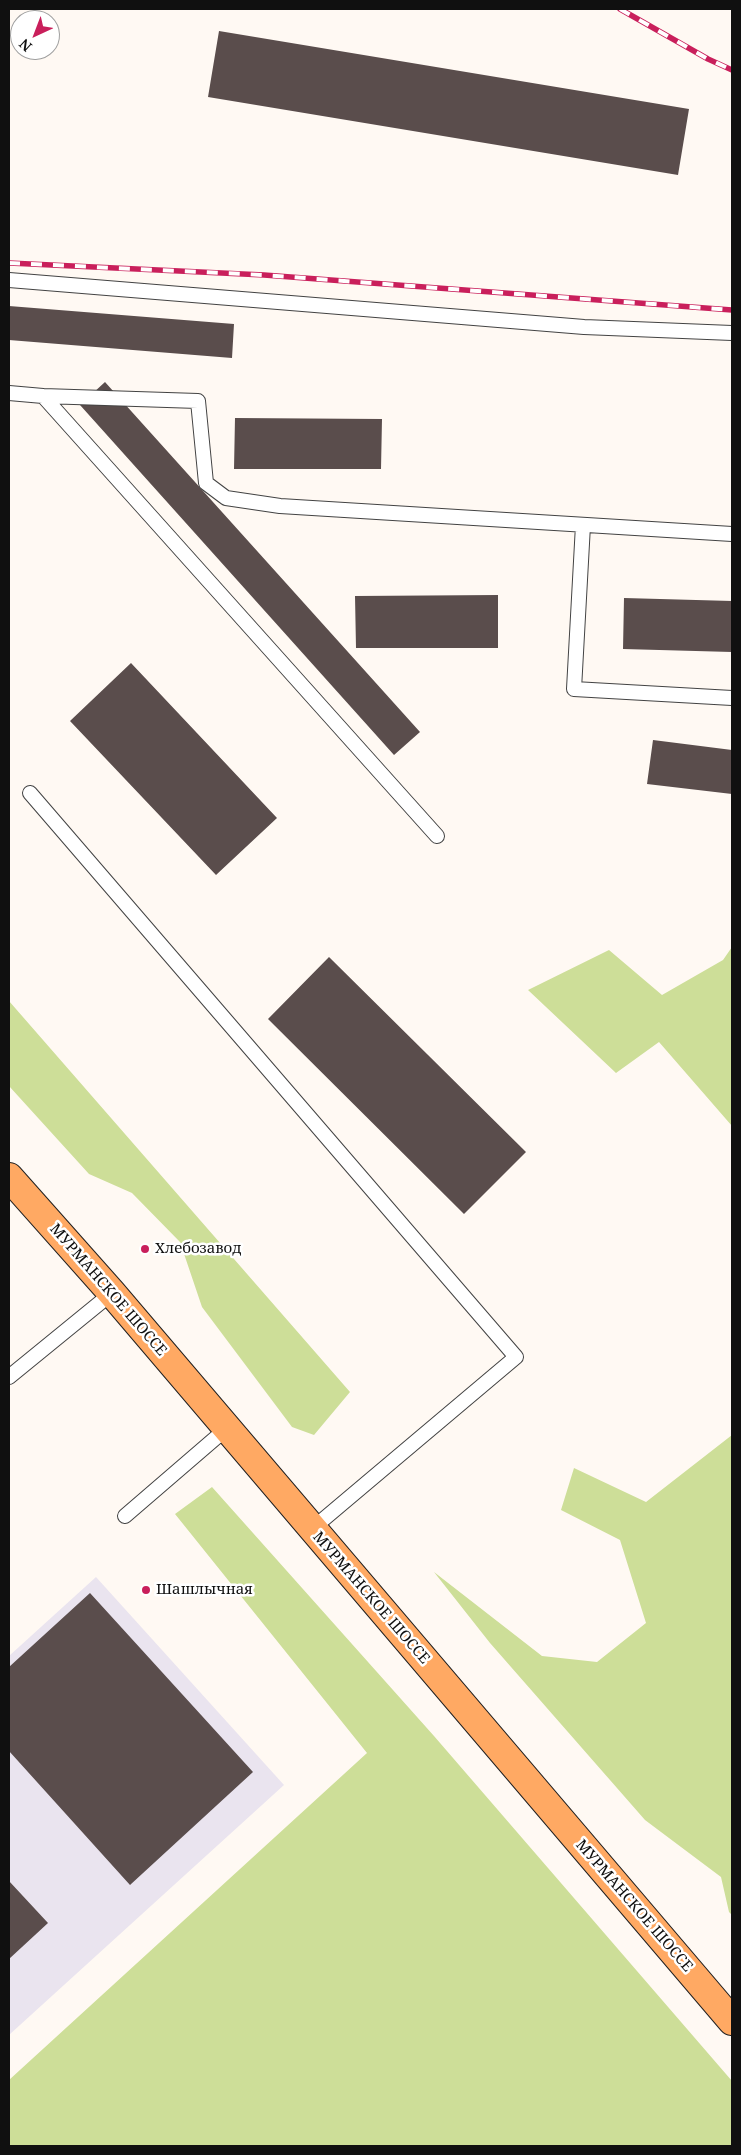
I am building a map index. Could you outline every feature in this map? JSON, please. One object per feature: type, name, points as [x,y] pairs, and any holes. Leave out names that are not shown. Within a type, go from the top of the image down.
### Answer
[{"type":"main road","name":"МУРМАНСКОЕ ШОССЕ","points":[[9,1177],[112,1293],[732,2021]]},
{"type":"lane","points":[[9,280],[584,327],[732,333]]},
{"type":"lane","points":[[9,393],[43,396],[198,401],[206,483],[226,498],[280,506],[732,534]]},
{"type":"lane","points":[[43,396],[436,836]]},
{"type":"lane","points":[[583,525],[574,689],[732,698]]},
{"type":"lane","points":[[30,793],[516,1357],[312,1529]]},
{"type":"lane","points":[[9,1377],[112,1293]]},
{"type":"lane","points":[[126,1516],[226,1429]]},
{"type":"shaded area","points":[[96,1577],[284,1785],[9,2035],[9,1656]]},
{"type":"green space","points":[[732,947],[732,1126],[659,1042],[616,1073],[528,990],[609,950],[662,995],[723,960]]},
{"type":"green space","points":[[9,1001],[350,1392],[314,1435],[292,1427],[202,1307],[180,1242],[132,1193],[89,1174],[9,1086]]},
{"type":"green space","points":[[732,1435],[732,1915],[729,1912],[721,1877],[645,1820],[490,1643],[434,1572],[542,1656],[597,1662],[646,1623],[620,1540],[561,1510],[574,1468],[646,1502]]},
{"type":"green space","points":[[212,1487],[434,1736],[732,2081],[732,2146],[9,2146],[9,2080],[367,1753],[175,1514]]},
{"type":"building","points":[[219,31],[689,109],[678,175],[208,97]]},
{"type":"building","points":[[9,306],[234,324],[232,358],[9,340]]},
{"type":"building","points":[[105,382],[420,732],[394,755],[80,405]]},
{"type":"building","points":[[235,418],[382,419],[381,469],[234,469]]},
{"type":"building","points":[[498,595],[498,648],[356,648],[355,596]]},
{"type":"building","points":[[624,598],[732,601],[732,652],[623,649]]},
{"type":"building","points":[[131,663],[277,818],[216,875],[70,721]]},
{"type":"building","points":[[653,740],[732,750],[732,794],[647,784]]},
{"type":"building","points":[[329,957],[526,1152],[464,1214],[268,1019]]},
{"type":"building","points":[[90,1593],[253,1772],[130,1885],[9,1751],[9,1667]]},
{"type":"building","points":[[9,1881],[48,1923],[9,1959]]},
{"type":"railway","points":[[620,9],[708,59],[732,70]]},
{"type":"railway","points":[[9,263],[264,275],[732,310]]},
{"type":"place","name":"Хлебозавод","points":[[145,1249]]},
{"type":"place","name":"Шашлычная","points":[[146,1590]]}]
